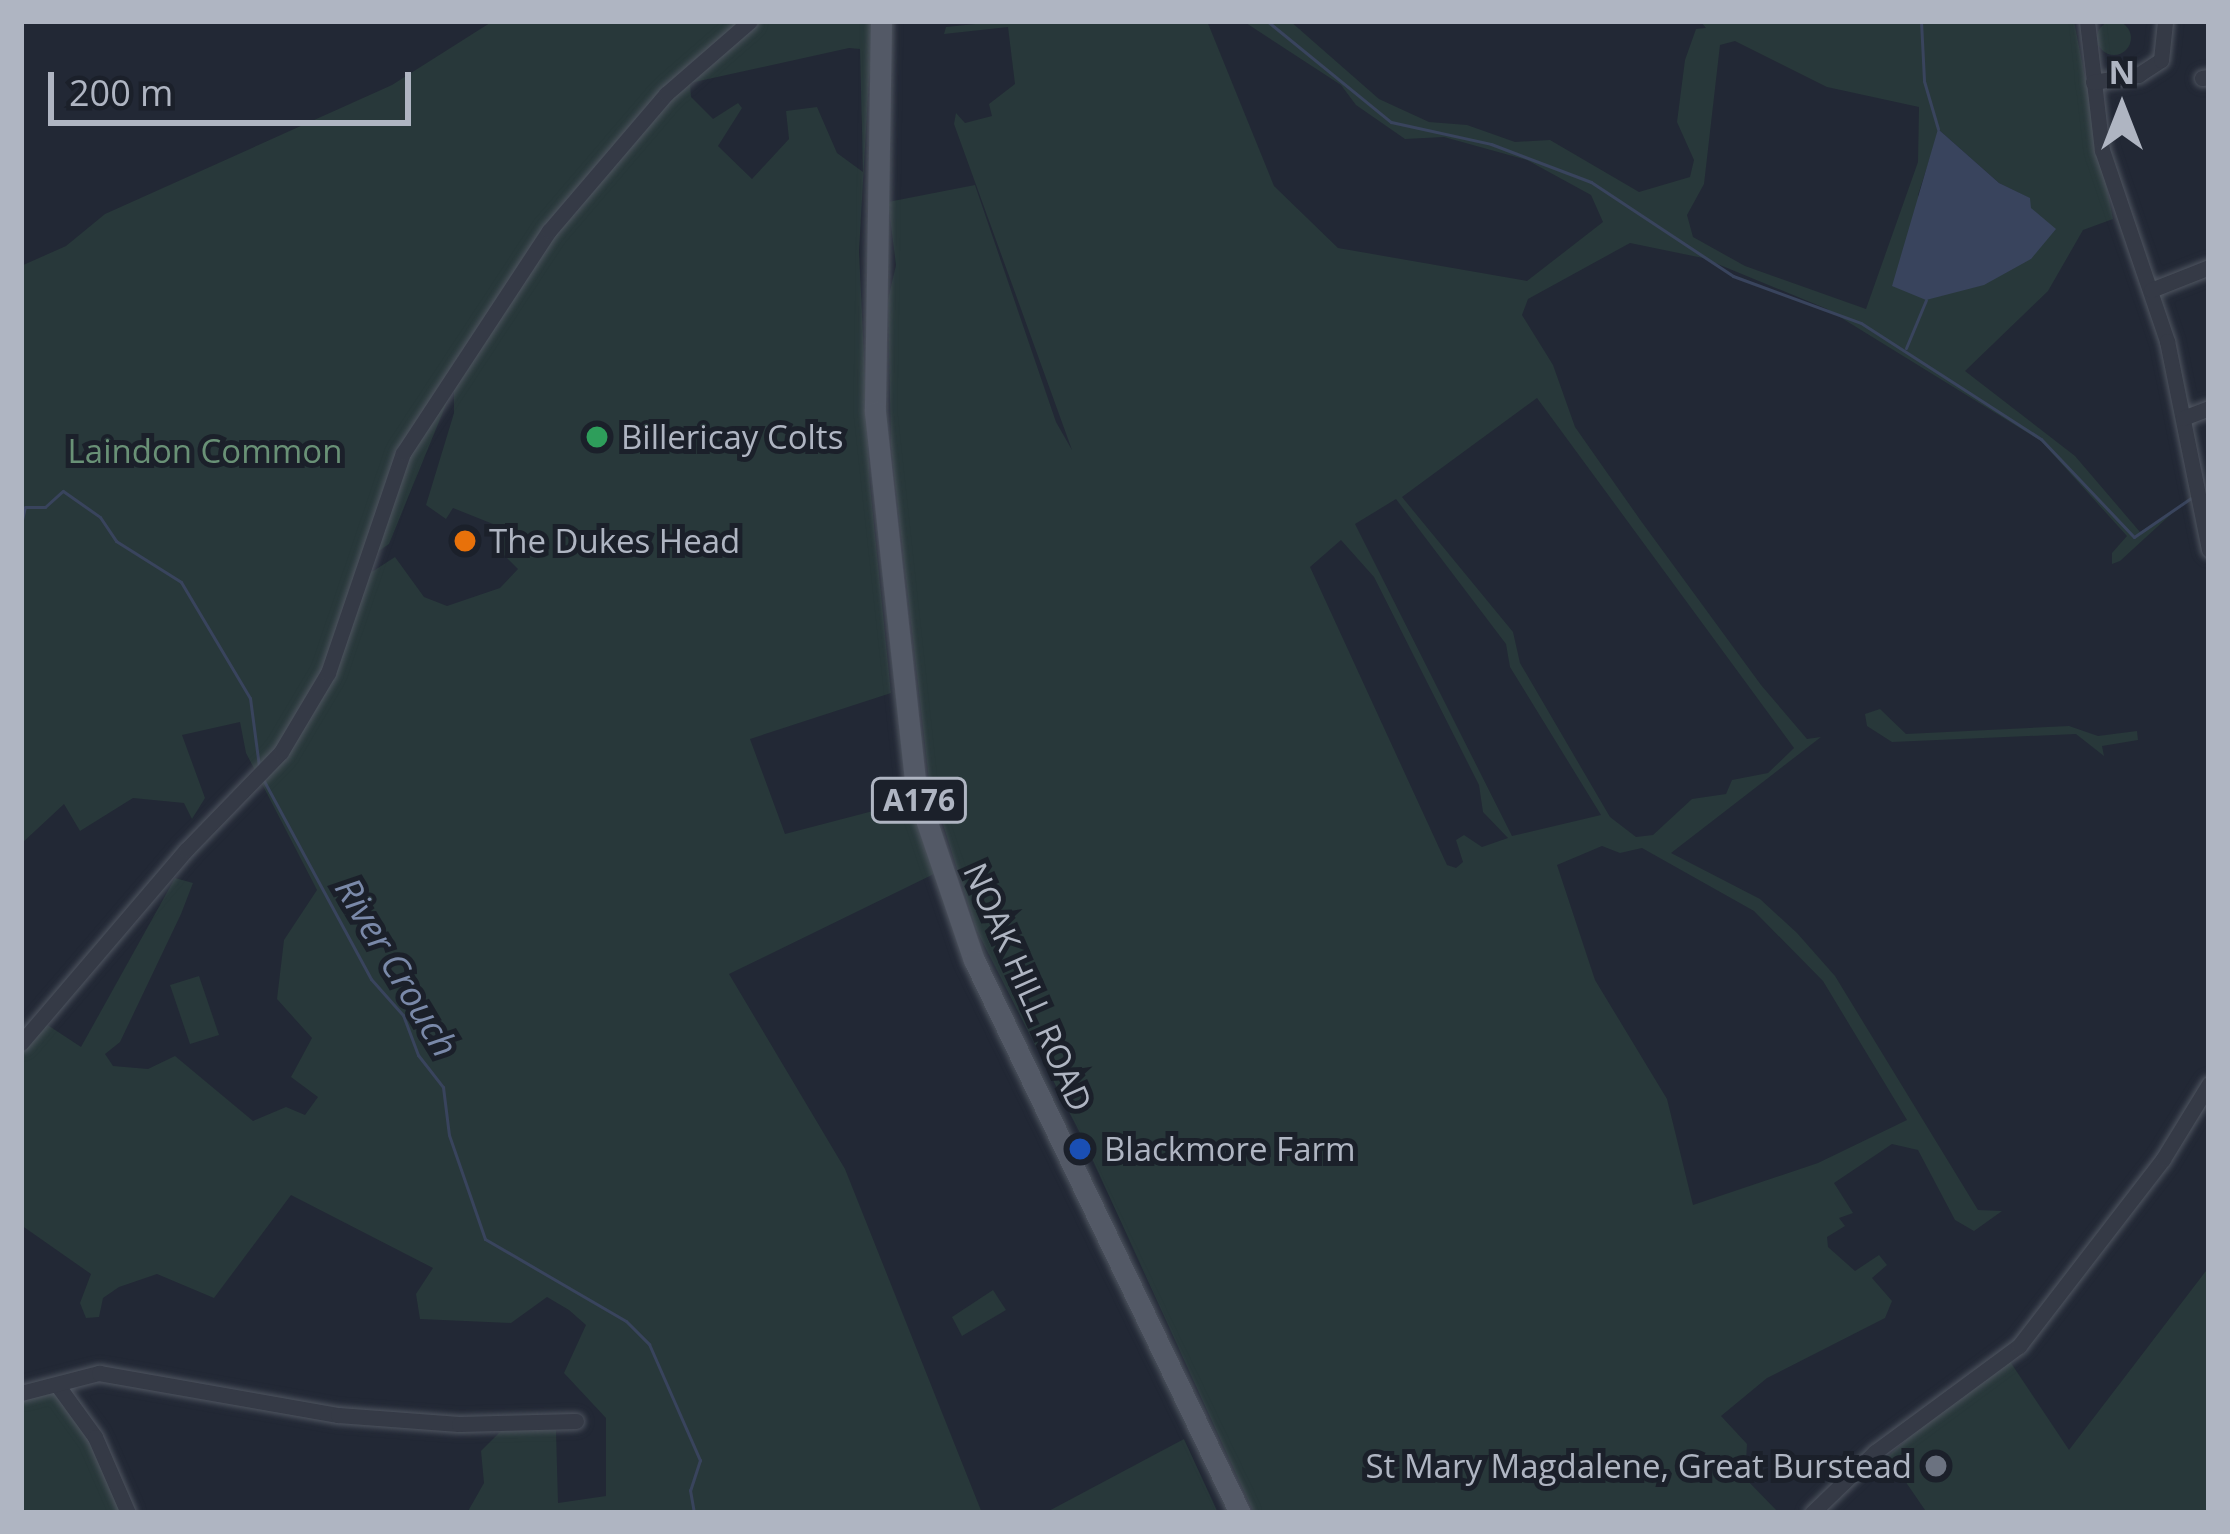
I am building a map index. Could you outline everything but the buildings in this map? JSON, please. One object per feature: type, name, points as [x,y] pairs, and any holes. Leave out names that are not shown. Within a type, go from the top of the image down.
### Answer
[{"type":"main road","name":"NOAK HILL ROAD","points":[[880,21],[875,412],[919,799],[974,960],[1240,1513]]},
{"type":"street","points":[[21,1043],[263,770],[328,673],[411,442],[549,231],[653,108],[750,21]]},
{"type":"street","points":[[2087,21],[2114,196],[2150,290],[2183,418],[2209,550]]},
{"type":"street","points":[[2093,82],[2148,71],[2161,60],[2165,21]]},
{"type":"street","points":[[2150,290],[2209,267]]},
{"type":"street","points":[[2183,418],[2209,409]]},
{"type":"street","points":[[1812,1513],[1875,1452],[2019,1346],[2163,1159],[2209,1084]]},
{"type":"street","points":[[21,1393],[99,1373],[338,1415],[459,1424],[576,1420]]},
{"type":"street","points":[[58,1387],[95,1437],[128,1513]]},
{"type":"green space","name":"Laindon Common","points":[[493,21],[881,21],[869,78],[859,251],[870,485],[891,693],[750,739],[785,834],[919,799],[938,872],[729,974],[845,1169],[982,1513],[467,1513],[484,1483],[481,1451],[510,1422],[556,1430],[558,1503],[606,1496],[606,1418],[564,1373],[586,1325],[569,1310],[547,1297],[511,1323],[420,1319],[416,1294],[433,1268],[291,1195],[214,1298],[157,1274],[119,1287],[103,1298],[99,1317],[86,1318],[80,1303],[91,1274],[21,1225],[21,1044],[43,1022],[81,1047],[175,878],[193,883],[181,914],[120,1042],[105,1054],[113,1066],[148,1069],[175,1056],[253,1121],[286,1107],[305,1115],[318,1097],[291,1077],[312,1038],[277,999],[284,940],[317,890],[246,753],[240,722],[182,735],[205,798],[192,819],[184,803],[133,798],[80,831],[64,804],[21,844],[21,266],[66,246],[105,214],[392,85]],"holes":[[[860,49],[863,172],[837,153],[817,107],[786,111],[789,139],[752,179],[718,146],[742,108],[738,103],[713,119],[691,97],[690,83]],[[454,385],[454,413],[426,505],[446,519],[453,508],[503,528],[494,545],[518,569],[500,588],[447,606],[424,597],[395,557],[364,577],[367,559],[389,544]]]},
{"type":"green space","points":[[1005,21],[1207,21],[1274,186],[1338,248],[1527,281],[1603,222],[1591,195],[1527,160],[1444,137],[1405,139],[1356,105],[1341,85],[1243,21],[1290,21],[1379,99],[1429,122],[1467,125],[1515,142],[1550,140],[1639,192],[1690,177],[1694,160],[1677,122],[1685,60],[1696,29],[1706,28],[1700,21],[2074,21],[2113,219],[2083,230],[2048,291],[1965,371],[2075,456],[2140,532],[2180,506],[2120,561],[2112,564],[2112,553],[2127,536],[2041,441],[1827,309],[1703,258],[1630,243],[1528,299],[1522,315],[1553,365],[1575,427],[1641,521],[1761,685],[1807,739],[1821,737],[1671,853],[1760,899],[1797,933],[1835,976],[1978,1210],[2002,1211],[1974,1231],[1955,1220],[1918,1150],[1892,1144],[1834,1183],[1853,1213],[1839,1218],[1845,1226],[1827,1237],[1828,1247],[1855,1271],[1879,1255],[1887,1265],[1872,1278],[1892,1301],[1885,1318],[1767,1378],[1721,1416],[1747,1444],[1745,1478],[1779,1513],[1254,1513],[1084,1141],[976,929],[929,780],[891,447],[888,300],[896,265],[888,202],[975,185],[1056,422],[1072,450],[954,124],[956,113],[965,123],[992,116],[989,104],[1015,84],[1008,27],[944,34],[946,27]],"holes":[[[1735,41],[1827,87],[1919,107],[1918,162],[1866,309],[1745,266],[1693,237],[1687,215],[1704,184],[1720,45]],[[1939,130],[1999,183],[2029,198],[2031,259],[1940,296],[1918,195]],[[1537,398],[1794,748],[1768,773],[1732,780],[1726,794],[1692,799],[1653,835],[1636,837],[1610,817],[1520,663],[1513,632],[1402,497]],[[1396,499],[1506,644],[1510,667],[1601,815],[1512,836],[1355,524]],[[1341,540],[1374,577],[1479,785],[1483,812],[1508,838],[1482,847],[1464,835],[1456,840],[1463,862],[1456,868],[1447,865],[1310,567]],[[1602,846],[1620,853],[1642,848],[1754,911],[1823,981],[1907,1120],[1818,1163],[1693,1205],[1667,1099],[1595,980],[1557,865]]]},
{"type":"green space","points":[[2114,21],[2126,26],[2131,38],[2126,50],[2114,55],[2102,50],[2097,38],[2102,26]]},
{"type":"green space","points":[[1880,709],[1906,734],[2069,726],[2098,736],[2137,731],[2138,740],[2102,746],[2104,756],[2076,734],[1892,742],[1867,726],[1865,714]]},
{"type":"green space","points":[[199,976],[219,1035],[190,1044],[170,985]]},
{"type":"green space","points":[[2209,1267],[2209,1513],[1927,1513],[1888,1456],[2005,1354],[2069,1450]]},
{"type":"green space","points":[[993,1290],[1006,1310],[962,1336],[952,1317]]},
{"type":"green space","points":[[58,1386],[128,1513],[21,1513],[21,1393]]},
{"type":"green space","points":[[1184,1439],[1218,1513],[1045,1513]]},
{"type":"water","points":[[1938,129],[1999,183],[2030,198],[2031,208],[2056,229],[2031,259],[1984,285],[1926,300],[1892,286]]},
{"type":"waterway","points":[[1267,21],[1391,122],[1491,144],[1591,182],[1733,276],[1861,323],[2041,439],[2134,537],[2191,498]]},
{"type":"waterway","points":[[1921,21],[1924,81],[1938,129]]},
{"type":"waterway","points":[[1906,348],[1926,300]]},
{"type":"waterway","name":"River Crouch","points":[[21,524],[25,507],[45,507],[63,491],[100,517],[116,541],[181,582],[250,698],[259,766]]},
{"type":"waterway","name":"River Crouch","points":[[264,781],[371,979],[403,1015],[418,1055],[443,1087],[449,1135],[485,1239],[626,1321],[649,1344],[700,1460],[690,1490],[694,1513]]},
{"type":"place","name":"Billericay Colts","points":[[597,437]]},
{"type":"place","name":"The Dukes Head","points":[[465,541]]},
{"type":"place","name":"Blackmore Farm","points":[[1080,1149]]},
{"type":"place","name":"St Mary Magdalene, Great Burstead","points":[[1936,1466]]}]
